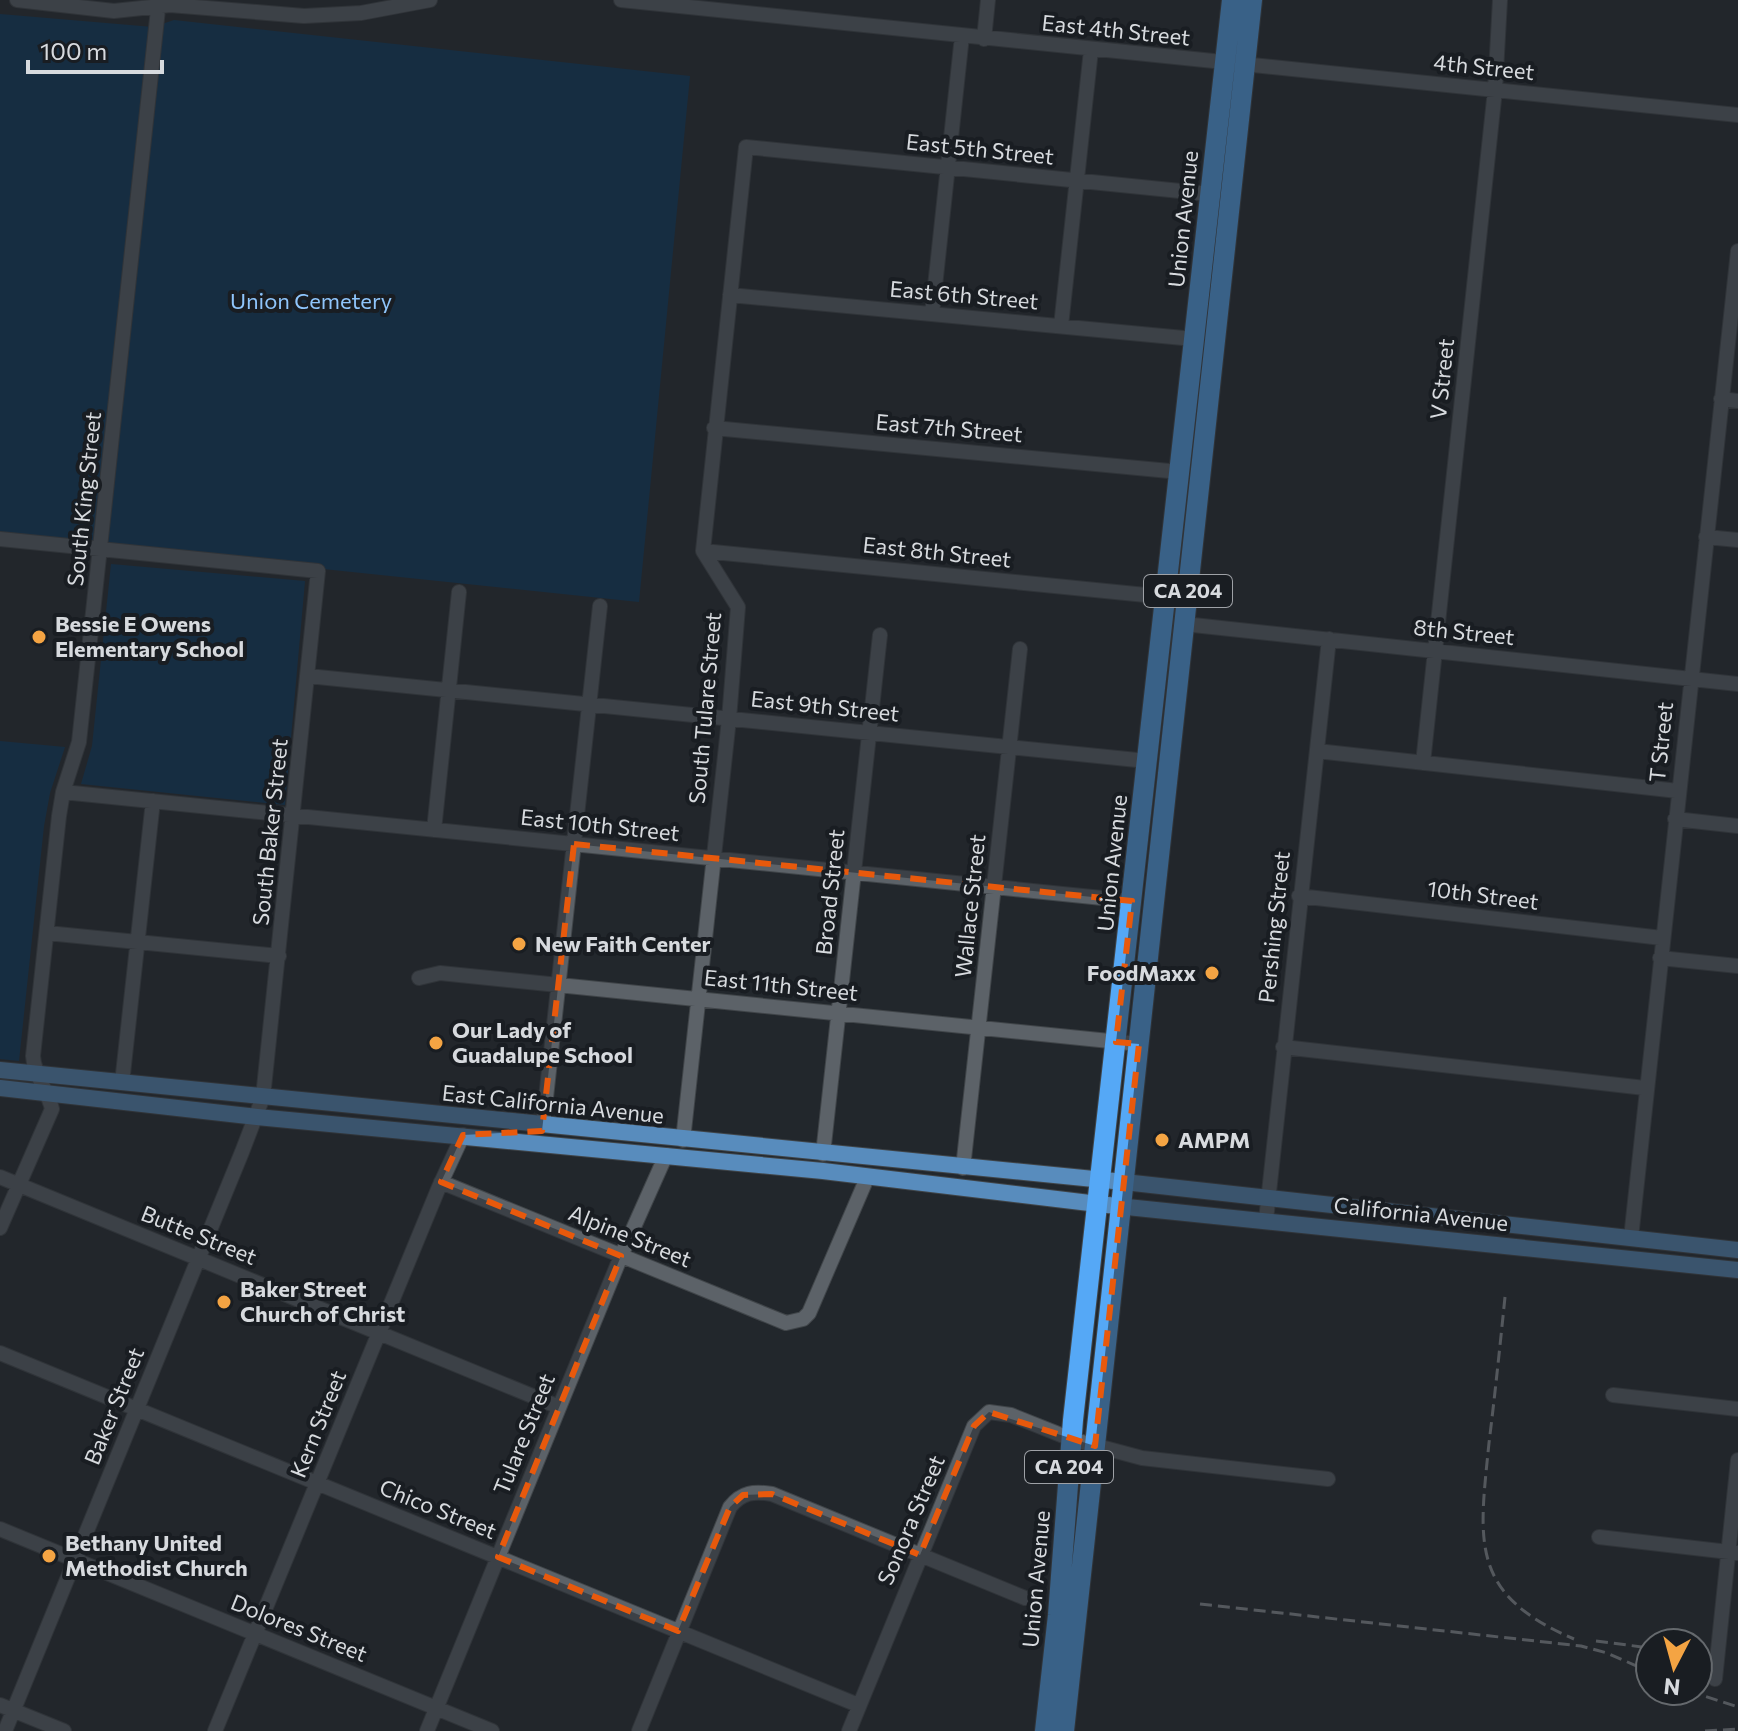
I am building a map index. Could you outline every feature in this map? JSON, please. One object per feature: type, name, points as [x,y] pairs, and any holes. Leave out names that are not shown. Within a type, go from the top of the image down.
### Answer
[{"type":"highway","name":"Union Avenue","points":[[1064,1731],[1184,624],[1235,63],[1232,0]]},
{"type":"highway","name":"Union Avenue","points":[[1045,1731],[1058,1615],[1071,1439],[1210,194],[1235,63],[1252,0]]},
{"type":"highway","points":[[1173,529],[1182,547],[1176,610],[1184,624]]},
{"type":"main road","name":"East California Avenue","points":[[0,1070],[1101,1180]]},
{"type":"main road","name":"East California Avenue","points":[[0,1088],[257,1117],[666,1155],[1098,1204]]},
{"type":"main road","points":[[472,1136],[538,1132],[543,1125]]},
{"type":"main road","points":[[666,1155],[675,1149],[735,1145]]},
{"type":"main road","points":[[757,1165],[816,1161],[823,1154]]},
{"type":"main road","points":[[867,1178],[871,1169],[916,1172],[930,1165]]},
{"type":"main road","name":"California Avenue","points":[[1101,1180],[1738,1250]]},
{"type":"main road","name":"California Avenue","points":[[1098,1204],[1738,1270]]},
{"type":"main road","points":[[1454,1239],[1459,1231],[1502,1232],[1518,1225]]},
{"type":"main road","points":[[1584,1253],[1598,1247],[1627,1248],[1631,1238]]},
{"type":"street","points":[[17,0],[114,11],[159,3],[294,16],[361,13],[425,1]]},
{"type":"street","points":[[294,16],[296,0]]},
{"type":"street","name":"East 4th Street","points":[[629,0],[1235,63]]},
{"type":"street","points":[[984,39],[988,0]]},
{"type":"street","name":"V Street","points":[[1423,763],[1495,90],[1500,0]]},
{"type":"street","name":"South King Street","points":[[48,1093],[33,1056],[63,792],[79,742],[159,3]]},
{"type":"street","points":[[932,314],[962,36]]},
{"type":"street","points":[[1061,326],[1091,50]]},
{"type":"street","name":"4th Street","points":[[1235,63],[1738,115]]},
{"type":"street","name":"East 5th Street","points":[[730,295],[746,147],[1210,194]]},
{"type":"street","name":"T Street","points":[[1631,1238],[1738,251]]},
{"type":"street","points":[[703,551],[730,295]]},
{"type":"street","name":"East 6th Street","points":[[730,295],[1194,339]]},
{"type":"street","points":[[1721,399],[1738,401]]},
{"type":"street","name":"East 7th Street","points":[[714,428],[1180,472]]},
{"type":"street","points":[[1706,537],[1738,540]]},
{"type":"street","points":[[0,539],[101,549]]},
{"type":"street","name":"South Baker Street","points":[[101,549],[318,571],[263,1097]]},
{"type":"street","name":"East 8th Street","points":[[703,551],[1166,597]]},
{"type":"street","name":"South Tulare Street","points":[[683,1140],[729,719],[738,607],[703,551]]},
{"type":"street","points":[[434,830],[459,592]]},
{"type":"street","points":[[543,1125],[600,606]]},
{"type":"street","name":"8th Street","points":[[1184,624],[1738,684]]},
{"type":"street","name":"Broad Street","points":[[823,1154],[880,635]]},
{"type":"street","name":"Pershing Street","points":[[1266,1220],[1329,639]]},
{"type":"street","name":"Wallace Street","points":[[963,1168],[1020,649]]},
{"type":"street","name":"East 9th Street","points":[[308,676],[1147,761]]},
{"type":"street","points":[[1317,751],[1678,791]]},
{"type":"street","name":"East 10th Street","points":[[63,792],[1132,901]]},
{"type":"street","points":[[122,1083],[153,801]]},
{"type":"street","points":[[1675,819],[1738,826]]},
{"type":"street","name":"10th Street","points":[[1299,896],[1662,938]]},
{"type":"street","points":[[47,933],[279,956]]},
{"type":"street","points":[[1660,958],[1738,966]]},
{"type":"street","name":"East 11th Street","points":[[419,978],[440,973],[1139,1044]]},
{"type":"street","points":[[1283,1047],[1645,1088]]},
{"type":"street","points":[[0,1228],[52,1109],[48,1093]]},
{"type":"street","name":"Baker Street","points":[[5,1731],[6,1707],[75,1559],[263,1097]]},
{"type":"street","name":"Kern Street","points":[[215,1731],[441,1182],[472,1136]]},
{"type":"street","name":"Tulare Street","points":[[427,1731],[621,1256],[666,1155]]},
{"type":"street","name":"Butte Street","points":[[0,1177],[559,1407]]},
{"type":"street","name":"Alpine Street","points":[[441,1182],[786,1323],[803,1319],[813,1305],[867,1178]]},
{"type":"street","name":"Chico Street","points":[[0,1353],[858,1705]]},
{"type":"street","points":[[1613,1395],[1738,1409]]},
{"type":"street","name":"Sonora Street","points":[[849,1731],[974,1426],[989,1412],[1011,1415],[1071,1439]]},
{"type":"street","points":[[1071,1439],[1142,1458],[1328,1479]]},
{"type":"street","points":[[1715,1679],[1733,1553],[1738,1460]]},
{"type":"street","points":[[639,1731],[730,1507],[751,1492],[772,1494],[1025,1598]]},
{"type":"street","name":"Dolores Street","points":[[0,1529],[492,1731]]},
{"type":"street","points":[[1599,1537],[1733,1553]]},
{"type":"street","points":[[6,1707],[64,1731]]},
{"type":"highlighted area","points":[[574,844],[1132,901],[1116,1042],[1139,1044],[1095,1446],[989,1412],[974,1426],[920,1555],[772,1494],[743,1495],[730,1507],[678,1631],[498,1557],[621,1256],[441,1182],[463,1135],[542,1131]]},
{"type":"green space","name":"Union Cemetery","points":[[0,14],[153,27],[174,20],[690,76],[639,602],[0,535]]},
{"type":"green space","points":[[111,564],[305,581],[285,805],[81,784],[92,746]]},
{"type":"green space","points":[[0,741],[65,747],[50,793],[44,826],[19,1061],[0,1059]]},
{"type":"railway","points":[[1505,1297],[1483,1509],[1488,1561],[1498,1583],[1515,1603],[1540,1622],[1574,1639]]},
{"type":"railway","points":[[1200,1604],[1581,1646],[1634,1665]]},
{"type":"railway","points":[[1596,1641],[1634,1646]]},
{"type":"railway","points":[[1714,1699],[1738,1707]]},
{"type":"railway","points":[[1705,1731],[1738,1729]]},
{"type":"place","name":"Bessie E Owens Elementary School","points":[[39,637]]},
{"type":"place","name":"New Faith Center","points":[[519,944]]},
{"type":"place","name":"FoodMaxx","points":[[1212,973]]},
{"type":"place","name":"Our Lady of Guadalupe School","points":[[436,1043]]},
{"type":"place","name":"AMPM","points":[[1162,1140]]},
{"type":"place","name":"Baker Street Church of Christ","points":[[224,1302]]},
{"type":"place","name":"Bethany United Methodist Church","points":[[49,1556]]}]
